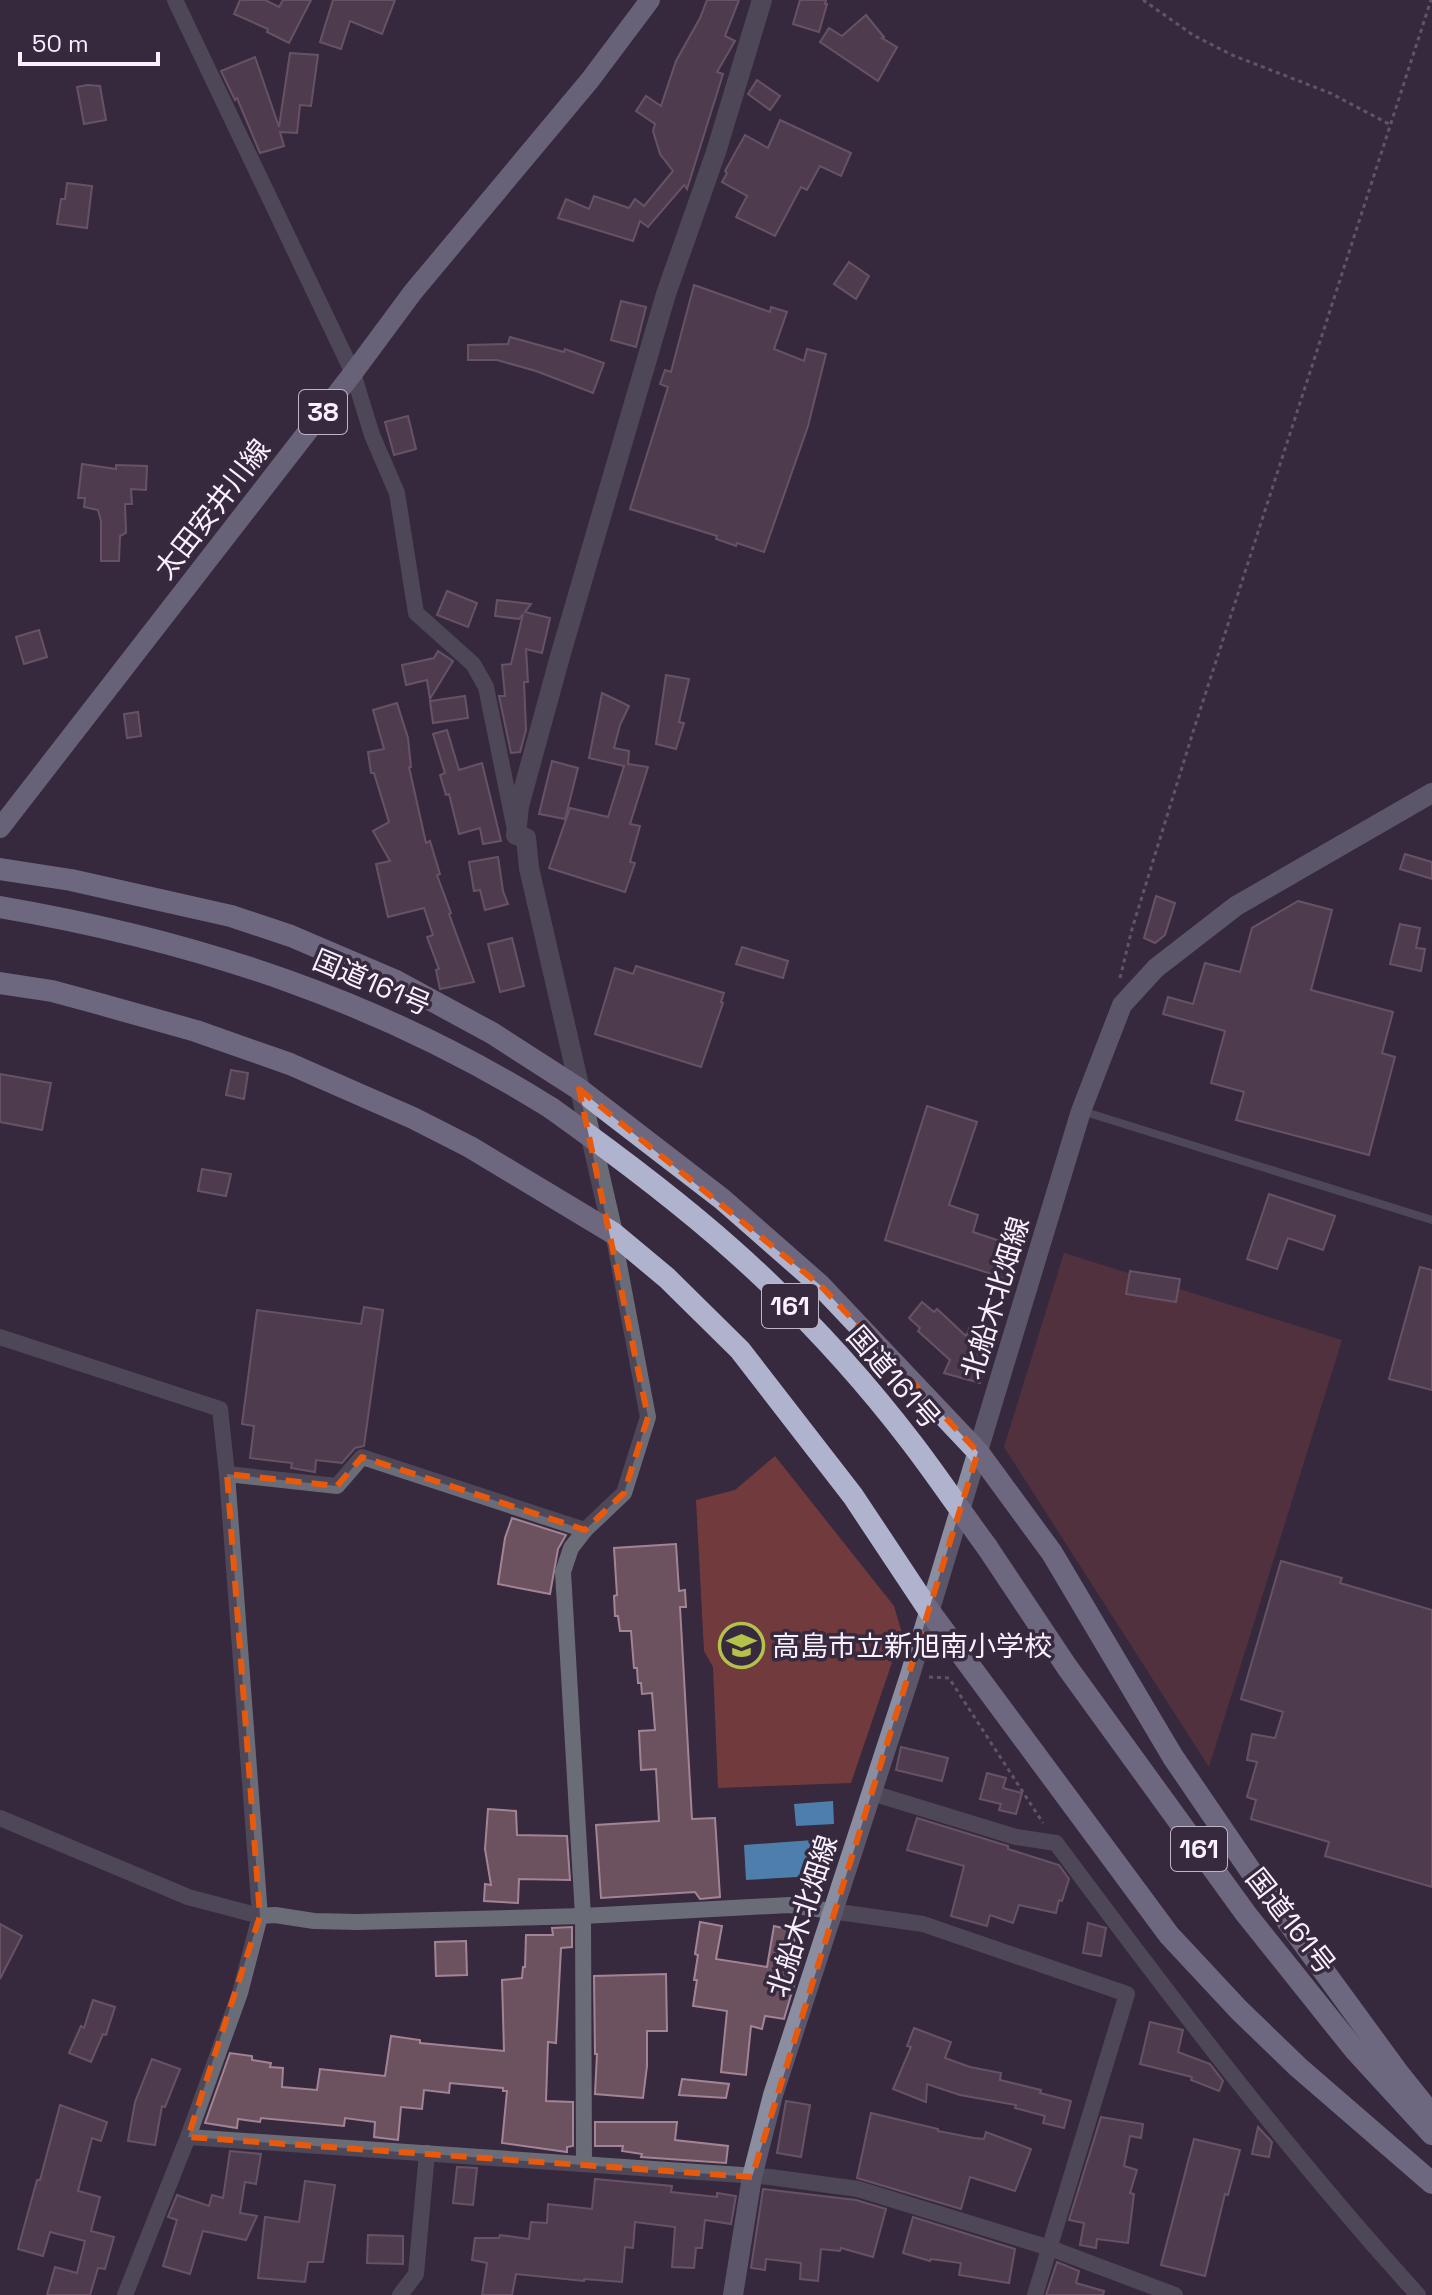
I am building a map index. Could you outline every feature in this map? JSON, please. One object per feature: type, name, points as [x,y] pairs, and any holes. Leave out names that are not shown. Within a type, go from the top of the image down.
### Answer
[{"type":"highway","points":[[0,869],[71,880],[231,916],[291,936],[394,980],[535,1059],[722,1199],[820,1285],[978,1452],[1052,1553],[1173,1757],[1250,1870],[1432,2115]]},
{"type":"highway","name":"国道161号","points":[[0,907],[153,940],[257,969],[319,990],[468,1058],[551,1108],[624,1160],[736,1252],[840,1358],[912,1442],[1067,1667],[1246,1914],[1354,2049],[1432,2134]]},
{"type":"highway","points":[[0,983],[52,991],[196,1031],[290,1064],[413,1118],[470,1147],[613,1233],[667,1278],[740,1350],[853,1496],[930,1612],[1169,1935],[1298,2067],[1432,2183]]},
{"type":"main road","name":"太田安井川線","points":[[0,828],[413,292],[590,80],[650,0]]},
{"type":"main road","name":"北船木北畑線","points":[[733,2295],[752,2177],[773,2095],[930,1612],[1081,1111],[1122,1005],[1156,968],[1236,906],[1432,793]]},
{"type":"street","points":[[175,0],[353,373],[372,435],[397,493],[416,613],[473,664],[486,687],[516,835]]},
{"type":"street","points":[[516,835],[519,806],[561,653],[666,294],[716,152],[762,0]]},
{"type":"street","points":[[516,835],[526,838],[529,868],[613,1233],[648,1417],[624,1493],[585,1530],[571,1548],[563,1572],[583,1916],[584,2164]]},
{"type":"street","points":[[0,1337],[220,1409],[260,1916],[240,1993],[188,2137],[125,2295]]},
{"type":"street","points":[[227,1474],[337,1486],[362,1457],[585,1530]]},
{"type":"street","points":[[872,1793],[1016,1837],[1056,1843],[1192,2026],[1338,2206],[1418,2295]]},
{"type":"street","points":[[0,1818],[188,1897],[260,1916],[358,1922],[583,1916],[789,1905],[923,1924],[1127,1994],[1035,2295]]},
{"type":"street","points":[[188,2137],[770,2177],[858,2189],[1050,2248],[1175,2295]]},
{"type":"street","points":[[400,2295],[416,2274],[427,2153]]},
{"type":"lane","points":[[1081,1111],[1432,1220]]},
{"type":"path","points":[[1143,0],[1193,35],[1232,55],[1330,93],[1391,125]]},
{"type":"path","points":[[1122,1005],[1120,975],[1132,929],[1265,506],[1431,0]]},
{"type":"path","points":[[910,1675],[949,1678],[1056,1843]]},
{"type":"highlighted area","points":[[579,1089],[820,1285],[978,1452],[752,2177],[188,2137],[260,1916],[227,1474],[337,1486],[362,1457],[585,1530],[624,1493],[648,1417]]},
{"type":"shaded area","points":[[1064,1253],[1342,1340],[1209,1767],[1004,1447]]},
{"type":"shaded area","points":[[775,1456],[894,1606],[902,1633],[851,1783],[718,1788],[713,1667],[704,1651],[696,1500],[735,1490]]},
{"type":"water","points":[[833,1801],[834,1824],[796,1826],[794,1804]]},
{"type":"water","points":[[813,1840],[815,1876],[746,1880],[744,1845]]},
{"type":"building","points":[[240,0],[265,0],[279,7],[283,0],[311,0],[289,43],[267,32],[268,29],[234,14]]},
{"type":"building","points":[[333,0],[395,0],[382,34],[350,21],[341,49],[320,42]]},
{"type":"building","points":[[707,0],[739,0],[725,36],[735,41],[717,72],[723,74],[687,189],[684,185],[648,227],[640,221],[633,241],[558,218],[566,199],[589,209],[594,196],[629,208],[635,199],[644,206],[673,171],[660,154],[653,131],[655,124],[636,111],[646,96],[661,106],[676,61]]},
{"type":"building","points":[[800,0],[826,0],[819,32],[793,24]]},
{"type":"building","points":[[866,15],[882,38],[897,47],[878,81],[820,42],[829,28],[842,36]]},
{"type":"building","points":[[290,53],[318,55],[311,106],[300,105],[297,133],[280,132],[284,146],[260,153],[237,98],[235,100],[221,71],[255,57],[279,127]]},
{"type":"building","points":[[757,80],[780,96],[770,110],[748,94]]},
{"type":"building","points":[[100,86],[106,120],[84,124],[77,87]]},
{"type":"building","points":[[780,120],[851,153],[841,176],[820,166],[807,190],[801,187],[775,236],[736,217],[747,196],[722,182],[745,135],[768,148]]},
{"type":"building","points":[[67,183],[92,186],[87,228],[57,224]]},
{"type":"building","points":[[849,262],[869,276],[856,299],[834,284]]},
{"type":"building","points":[[694,285],[770,312],[771,307],[787,312],[774,349],[804,361],[807,349],[826,354],[808,426],[764,552],[737,543],[736,546],[716,539],[717,536],[630,509],[668,387],[660,384],[665,370],[671,372]]},
{"type":"building","points":[[621,301],[646,307],[636,347],[611,340]]},
{"type":"building","points":[[510,337],[564,352],[565,349],[604,363],[593,393],[497,360],[468,360],[468,345],[508,344]]},
{"type":"building","points":[[408,416],[416,449],[394,455],[385,422]]},
{"type":"building","points":[[82,464],[116,469],[116,465],[147,466],[146,490],[131,489],[132,504],[125,504],[126,533],[120,536],[119,561],[101,561],[98,510],[84,507],[85,498],[78,498]]},
{"type":"building","points":[[447,591],[477,603],[468,627],[437,615]]},
{"type":"building","points":[[497,600],[531,604],[525,612],[550,618],[542,653],[526,649],[526,730],[520,752],[511,753],[499,696],[505,696],[502,665],[511,664],[523,614],[519,619],[495,616]]},
{"type":"building","points":[[39,630],[47,657],[24,664],[16,637]]},
{"type":"building","points":[[438,651],[453,661],[430,699],[427,680],[406,685],[402,665],[434,658]]},
{"type":"building","points":[[666,675],[689,679],[679,722],[684,723],[676,749],[656,744]]},
{"type":"building","points":[[602,693],[629,706],[614,748],[629,751],[628,764],[648,767],[630,824],[640,826],[630,862],[635,863],[625,892],[549,868],[570,808],[608,817],[624,766],[589,758]]},
{"type":"building","points":[[465,696],[468,718],[433,723],[430,701]]},
{"type":"building","points":[[397,703],[408,738],[409,767],[426,843],[430,841],[449,914],[474,982],[440,989],[436,970],[439,969],[427,937],[433,935],[424,908],[388,917],[376,864],[390,861],[373,831],[389,822],[374,773],[371,773],[368,752],[384,749],[373,710]]},
{"type":"building","points":[[138,712],[141,736],[127,738],[124,714]]},
{"type":"building","points":[[447,730],[459,770],[482,763],[501,841],[483,844],[480,828],[459,834],[449,794],[446,795],[440,775],[445,773],[433,734]]},
{"type":"building","points":[[552,761],[578,768],[565,819],[539,814]]},
{"type":"building","points":[[1405,854],[1432,862],[1432,879],[1400,869]]},
{"type":"building","points":[[498,857],[508,904],[485,910],[480,890],[474,891],[469,862]]},
{"type":"building","points":[[1156,896],[1175,903],[1165,935],[1155,943],[1144,938]]},
{"type":"building","points":[[1298,901],[1332,910],[1311,990],[1393,1012],[1382,1053],[1395,1057],[1369,1155],[1236,1120],[1244,1092],[1211,1083],[1225,1031],[1163,1014],[1168,997],[1193,1004],[1205,963],[1240,972],[1252,928]]},
{"type":"building","points":[[1400,924],[1420,928],[1416,948],[1425,949],[1421,971],[1390,964]]},
{"type":"building","points":[[512,938],[524,986],[500,992],[488,944]]},
{"type":"building","points":[[742,947],[788,961],[783,978],[736,964]]},
{"type":"building","points":[[636,966],[724,993],[701,1067],[595,1034],[615,968],[633,974]]},
{"type":"building","points":[[231,1070],[248,1073],[244,1099],[226,1095]]},
{"type":"building","points":[[0,1074],[51,1083],[42,1130],[0,1122]]},
{"type":"building","points":[[927,1106],[977,1122],[949,1205],[978,1215],[973,1232],[1015,1246],[1004,1278],[885,1240]]},
{"type":"building","points":[[202,1169],[231,1174],[226,1196],[198,1191]]},
{"type":"building","points":[[1269,1194],[1335,1216],[1323,1250],[1288,1238],[1277,1269],[1247,1259]]},
{"type":"building","points":[[1420,1267],[1432,1270],[1432,1390],[1389,1379]]},
{"type":"building","points":[[1130,1271],[1180,1279],[1176,1302],[1126,1294]]},
{"type":"building","points":[[922,1302],[934,1312],[937,1309],[966,1336],[970,1327],[994,1335],[980,1383],[944,1373],[950,1360],[918,1331],[920,1328],[909,1318]]},
{"type":"building","points":[[364,1307],[383,1310],[364,1446],[355,1448],[342,1463],[316,1460],[315,1472],[291,1468],[292,1463],[250,1458],[254,1426],[242,1424],[257,1310],[361,1324]]},
{"type":"building","points":[[512,1518],[566,1535],[558,1549],[550,1594],[498,1584],[505,1538]]},
{"type":"building","points":[[676,1544],[679,1591],[685,1590],[686,1607],[680,1607],[692,1819],[715,1818],[720,1897],[700,1899],[695,1892],[601,1898],[596,1825],[659,1821],[656,1769],[641,1770],[639,1731],[655,1730],[652,1693],[642,1694],[637,1668],[634,1668],[631,1631],[620,1631],[618,1616],[615,1616],[614,1548]]},
{"type":"building","points":[[1281,1561],[1342,1578],[1340,1583],[1432,1610],[1432,1887],[1325,1856],[1329,1842],[1251,1819],[1256,1800],[1247,1797],[1257,1762],[1247,1760],[1252,1734],[1275,1738],[1283,1712],[1241,1699]]},
{"type":"building","points":[[901,1747],[948,1758],[942,1781],[896,1770]]},
{"type":"building","points":[[987,1773],[1006,1778],[1003,1788],[1022,1793],[1016,1814],[999,1810],[1001,1804],[980,1799]]},
{"type":"building","points":[[488,1809],[516,1811],[517,1835],[567,1836],[570,1880],[519,1879],[518,1903],[484,1901],[485,1884],[491,1885],[485,1849]]},
{"type":"building","points":[[917,1818],[1059,1865],[1069,1879],[1056,1913],[1019,1905],[1013,1923],[990,1915],[987,1926],[951,1916],[964,1866],[907,1850]]},
{"type":"building","points":[[700,1922],[722,1926],[716,1959],[767,1967],[774,1926],[796,1931],[787,1984],[794,1985],[784,2019],[765,2016],[762,2029],[751,2026],[746,2075],[721,2072],[727,2011],[693,2006]]},
{"type":"building","points":[[1088,1923],[1106,1928],[1101,1956],[1083,1953]]},
{"type":"building","points":[[0,1924],[22,1936],[0,1979]]},
{"type":"building","points":[[572,1927],[572,1947],[561,1948],[556,2043],[548,2042],[546,2101],[573,2102],[573,2146],[567,2147],[567,2152],[502,2143],[507,2091],[503,2088],[450,2083],[449,2093],[424,2090],[422,2109],[401,2107],[398,2140],[374,2137],[375,2122],[345,2118],[344,2126],[261,2118],[260,2122],[238,2119],[237,2128],[205,2123],[230,2053],[252,2056],[252,2060],[271,2063],[270,2067],[283,2068],[282,2087],[317,2090],[320,2069],[385,2076],[391,2036],[420,2040],[420,2043],[504,2051],[502,1980],[522,1978],[526,1935],[553,1935],[552,1928]]},
{"type":"building","points":[[466,1941],[467,1975],[436,1976],[435,1942]]},
{"type":"building","points":[[666,1974],[667,2031],[647,2031],[643,2098],[595,2094],[594,1976]]},
{"type":"building","points":[[93,2000],[115,2007],[106,2035],[103,2034],[91,2062],[69,2053],[81,2026],[84,2028]]},
{"type":"building","points":[[1150,2022],[1183,2030],[1178,2052],[1210,2064],[1223,2081],[1219,2091],[1191,2080],[1192,2077],[1140,2064]]},
{"type":"building","points":[[914,2028],[951,2042],[945,2058],[1001,2073],[1000,2080],[1071,2101],[1064,2128],[1043,2123],[1045,2116],[1015,2108],[1016,2105],[960,2095],[927,2084],[926,2102],[893,2089],[911,2047],[907,2046]]},
{"type":"building","points":[[152,2059],[180,2069],[165,2107],[162,2106],[155,2145],[128,2141],[135,2102]]},
{"type":"building","points":[[682,2079],[729,2084],[726,2098],[679,2095]]},
{"type":"building","points":[[786,2101],[810,2105],[801,2157],[777,2153]]},
{"type":"building","points":[[60,2105],[107,2122],[101,2141],[92,2138],[78,2191],[100,2197],[91,2231],[114,2237],[105,2269],[98,2268],[90,2295],[47,2295],[55,2267],[77,2273],[85,2241],[50,2232],[43,2256],[18,2249]]},
{"type":"building","points":[[871,2113],[974,2138],[984,2139],[986,2132],[1031,2149],[1015,2191],[970,2177],[961,2209],[857,2178]]},
{"type":"building","points":[[1101,2117],[1143,2124],[1141,2138],[1130,2136],[1124,2166],[1137,2170],[1130,2193],[1134,2194],[1128,2243],[1097,2239],[1096,2248],[1080,2245],[1084,2223],[1069,2220]]},
{"type":"building","points":[[595,2122],[677,2122],[675,2140],[728,2146],[726,2163],[641,2157],[642,2154],[622,2151],[623,2146],[595,2146]]},
{"type":"building","points":[[1258,2127],[1272,2142],[1269,2157],[1252,2154]]},
{"type":"building","points":[[1194,2139],[1240,2150],[1228,2195],[1225,2194],[1205,2276],[1161,2265]]},
{"type":"building","points":[[230,2151],[261,2154],[256,2184],[245,2182],[240,2213],[257,2216],[246,2240],[203,2231],[190,2274],[163,2266],[177,2220],[168,2217],[177,2195],[209,2206],[212,2195],[223,2198]]},
{"type":"building","points":[[457,2167],[477,2168],[473,2205],[453,2203]]},
{"type":"building","points":[[595,2179],[672,2186],[671,2192],[736,2196],[731,2224],[705,2220],[702,2248],[696,2248],[694,2268],[672,2267],[675,2227],[635,2222],[633,2248],[625,2247],[622,2282],[516,2274],[512,2295],[482,2295],[487,2263],[472,2260],[475,2238],[499,2238],[500,2235],[529,2239],[531,2222],[547,2223],[548,2204],[592,2209]]},
{"type":"building","points":[[305,2181],[335,2185],[323,2262],[308,2262],[305,2282],[258,2278],[265,2217],[299,2222]]},
{"type":"building","points":[[763,2189],[856,2200],[886,2209],[873,2257],[841,2248],[840,2251],[821,2249],[818,2281],[800,2279],[801,2263],[766,2259],[765,2270],[751,2268]]},
{"type":"building","points":[[913,2217],[1015,2249],[1009,2283],[959,2275],[961,2263],[930,2261],[903,2253]]},
{"type":"building","points":[[368,2235],[403,2236],[403,2264],[367,2263]]},
{"type":"building","points":[[1057,2262],[1079,2271],[1076,2283],[1104,2291],[1103,2295],[1046,2295]]},
{"type":"place","name":"高島市立新旭南小学校","points":[[741,1646]]}]
